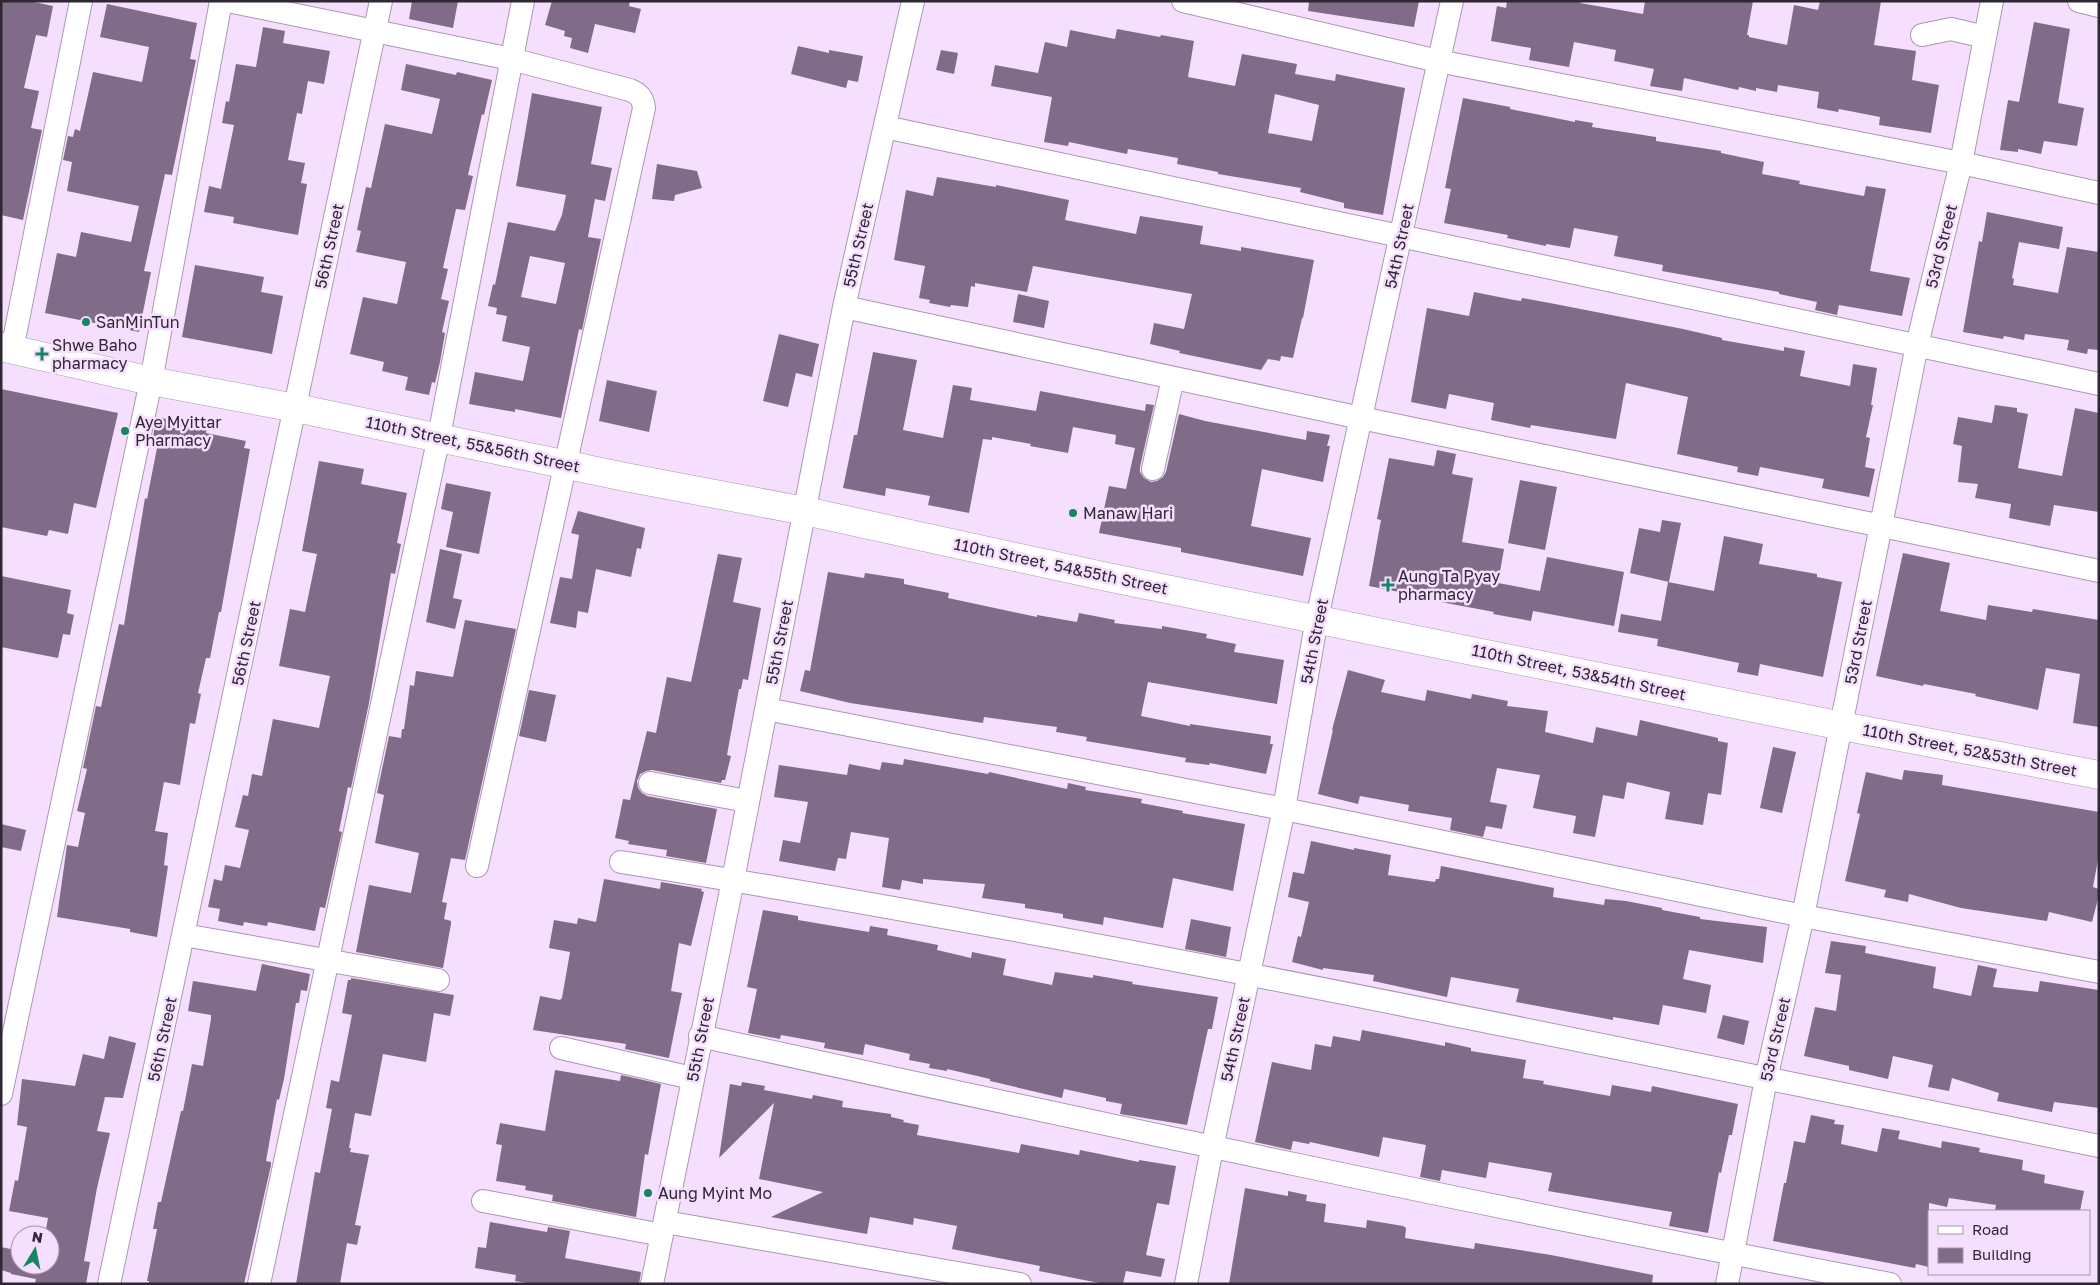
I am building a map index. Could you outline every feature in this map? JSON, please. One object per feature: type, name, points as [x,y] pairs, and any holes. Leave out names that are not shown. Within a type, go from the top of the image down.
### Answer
[{"type":"main road","name":"110th Street, 55&56th Street","points":[[7,348],[150,381],[439,436],[651,482],[738,497]]},
{"type":"main road","name":"110th Street, 54&55th Street","points":[[738,497],[1107,576],[1317,618]]},
{"type":"main road","name":"110th Street, 53&54th Street","points":[[1317,618],[1842,726]]},
{"type":"main road","name":"110th Street, 52&53th Street","points":[[1842,726],[2099,775]]},
{"type":"street","points":[[7,348],[81,1]]},
{"type":"street","points":[[1,1094],[150,381],[221,1]]},
{"type":"street","points":[[228,1],[511,59],[630,90],[638,93],[643,100],[644,108],[477,866]]},
{"type":"street","name":"56th Street","points":[[109,1284],[381,1]]},
{"type":"street","points":[[259,1284],[326,961],[439,436],[523,1]]},
{"type":"street","name":"55th Street","points":[[652,1284],[700,1036],[733,880],[844,307],[913,1]]},
{"type":"street","points":[[1183,1],[1438,60],[1961,163],[2099,193]]},
{"type":"street","name":"54th Street","points":[[1186,1284],[1212,1148],[1284,809],[1317,618],[1452,1]]},
{"type":"street","name":"53rd Street","points":[[1727,1284],[1766,1079],[1803,916],[1880,526],[1918,345],[1961,163],[1992,1]]},
{"type":"street","points":[[2079,1],[2099,6]]},
{"type":"street","points":[[1922,35],[1951,29],[1985,37]]},
{"type":"street","points":[[885,127],[2099,384]]},
{"type":"street","points":[[844,307],[1362,418],[2099,571]]},
{"type":"street","points":[[1152,470],[1173,378]]},
{"type":"street","points":[[766,709],[1284,809],[1803,916],[2099,972]]},
{"type":"street","points":[[650,783],[747,801]]},
{"type":"street","points":[[620,862],[733,880],[1248,974],[2099,1146]]},
{"type":"street","points":[[184,935],[438,980]]},
{"type":"street","points":[[700,1036],[1212,1148],[1890,1284]]},
{"type":"street","points":[[561,1048],[692,1078]]},
{"type":"street","points":[[483,1201],[1020,1284]]},
{"type":"building","points":[[1,1],[29,1],[53,6],[47,37],[36,35],[24,88],[39,91],[31,128],[42,130],[23,220],[1,215]]},
{"type":"building","points":[[412,1],[458,1],[453,28],[409,19]]},
{"type":"building","points":[[552,1],[630,1],[629,6],[641,9],[635,33],[595,24],[588,53],[570,48],[572,38],[564,36],[565,31],[545,25]]},
{"type":"building","points":[[1309,1],[1419,1],[1414,27],[1308,11]]},
{"type":"building","points":[[1507,1],[1581,1],[1580,3],[1643,14],[1645,1],[1753,1],[1747,35],[1787,45],[1794,5],[1818,10],[1820,1],[1881,1],[1874,45],[1916,51],[1912,80],[1939,85],[1931,133],[1879,125],[1880,117],[1839,109],[1838,112],[1817,108],[1819,92],[1778,85],[1777,92],[1756,88],[1756,91],[1739,87],[1738,90],[1684,78],[1682,91],[1650,86],[1654,69],[1614,61],[1616,50],[1574,42],[1569,67],[1529,60],[1531,48],[1491,41],[1497,6],[1506,8]]},
{"type":"building","points":[[107,4],[197,23],[190,59],[196,60],[172,175],[165,174],[144,271],[151,272],[139,332],[45,313],[57,253],[76,257],[81,232],[131,242],[139,206],[67,191],[72,162],[63,160],[68,136],[73,137],[75,129],[80,131],[93,72],[142,82],[149,47],[100,37]]},
{"type":"building","points":[[2034,22],[2070,29],[2058,103],[2084,108],[2077,146],[2044,141],[2041,154],[2018,149],[2018,152],[2000,150],[2008,100],[2019,102]]},
{"type":"building","points":[[263,27],[285,31],[283,43],[330,51],[324,84],[308,81],[302,114],[297,113],[288,160],[305,163],[301,183],[307,184],[298,235],[233,223],[234,217],[204,212],[209,186],[221,189],[234,125],[222,123],[226,101],[229,102],[236,64],[256,67]]},
{"type":"building","points":[[1117,29],[1194,41],[1188,77],[1235,86],[1242,54],[1297,64],[1295,74],[1335,81],[1336,74],[1405,88],[1383,215],[1344,208],[1344,203],[1300,192],[1301,188],[1218,174],[1218,172],[1177,164],[1178,158],[1128,149],[1127,154],[1069,142],[1068,146],[1044,142],[1052,97],[991,86],[995,65],[1038,73],[1045,42],[1067,47],[1070,30],[1115,39]],"holes":[[[1275,94],[1319,105],[1312,141],[1268,133]]]},
{"type":"building","points":[[798,46],[829,53],[829,50],[863,56],[858,82],[848,80],[846,88],[791,74]]},
{"type":"building","points":[[941,50],[958,53],[954,74],[936,70]]},
{"type":"building","points":[[406,64],[456,75],[457,72],[492,80],[468,175],[473,176],[465,210],[456,209],[443,268],[448,269],[441,299],[449,301],[442,332],[445,333],[440,362],[435,383],[432,382],[429,395],[405,390],[408,377],[382,371],[384,362],[350,354],[363,297],[397,304],[406,262],[356,252],[361,231],[357,230],[366,187],[371,188],[385,124],[432,134],[440,99],[401,90]]},
{"type":"building","points":[[532,93],[602,107],[591,164],[612,168],[605,201],[595,199],[588,237],[601,239],[582,330],[579,329],[561,418],[515,409],[515,412],[469,404],[475,372],[523,381],[530,347],[502,341],[507,316],[496,314],[497,308],[488,306],[493,284],[495,285],[508,222],[555,231],[562,215],[566,195],[516,186]],"holes":[[[530,256],[565,263],[556,304],[521,297]]]},
{"type":"building","points":[[1463,98],[1575,122],[1575,120],[1593,123],[1592,127],[1656,137],[1656,141],[1721,151],[1721,153],[1764,162],[1762,174],[1800,181],[1799,184],[1864,196],[1866,186],[1886,189],[1870,271],[1910,278],[1902,316],[1839,305],[1837,315],[1815,310],[1817,302],[1779,294],[1779,292],[1662,271],[1663,265],[1614,256],[1618,236],[1574,228],[1570,248],[1546,244],[1546,246],[1507,238],[1508,235],[1444,223],[1451,189],[1445,188]]},
{"type":"building","points":[[657,164],[697,171],[702,188],[675,195],[674,201],[652,199]]},
{"type":"building","points":[[937,177],[996,187],[996,185],[1069,200],[1065,220],[1136,234],[1140,216],[1203,226],[1200,244],[1241,251],[1241,247],[1314,260],[1293,358],[1281,356],[1280,361],[1268,359],[1261,370],[1179,353],[1180,351],[1150,344],[1154,323],[1184,329],[1192,294],[1033,266],[1027,292],[975,283],[975,287],[971,286],[968,307],[951,305],[950,307],[929,303],[930,300],[919,298],[925,266],[894,260],[906,190],[933,196]]},
{"type":"building","points":[[1987,212],[2063,227],[2059,249],[2019,242],[2012,278],[2014,279],[2013,285],[2058,293],[2067,247],[2099,252],[2099,350],[2088,349],[2087,354],[2067,350],[2069,340],[2025,334],[2024,340],[2004,336],[2003,339],[1963,332],[1979,241],[1982,242]]},
{"type":"building","points":[[195,265],[264,277],[261,292],[283,296],[272,354],[182,337]]},
{"type":"building","points":[[1474,292],[1514,300],[1521,301],[1522,298],[1555,304],[1683,329],[1722,338],[1722,340],[1784,351],[1784,347],[1805,351],[1800,376],[1850,386],[1853,364],[1877,368],[1871,405],[1873,405],[1866,437],[1870,438],[1865,467],[1875,469],[1869,497],[1822,488],[1824,479],[1760,467],[1758,476],[1737,472],[1738,467],[1677,454],[1688,397],[1626,383],[1616,439],[1531,425],[1530,428],[1491,420],[1494,403],[1449,394],[1446,409],[1411,402],[1427,308],[1469,316]]},
{"type":"building","points":[[1018,294],[1049,301],[1044,328],[1013,322]]},
{"type":"building","points":[[779,334],[819,344],[812,377],[796,373],[788,407],[763,401]]},
{"type":"building","points":[[873,352],[917,360],[903,430],[943,438],[953,385],[972,388],[970,400],[1036,411],[1040,391],[1145,411],[1146,404],[1154,405],[1140,467],[1140,472],[1144,478],[1151,482],[1163,477],[1166,472],[1179,414],[1205,421],[1306,440],[1307,431],[1330,435],[1327,446],[1330,446],[1323,482],[1262,469],[1251,526],[1311,538],[1303,576],[1181,552],[1181,548],[1099,533],[1109,486],[1126,489],[1135,448],[1115,444],[1116,435],[1073,427],[1068,453],[992,437],[992,440],[983,439],[969,513],[928,505],[930,496],[886,488],[885,496],[843,488],[854,435],[857,435]]},
{"type":"building","points":[[607,380],[657,391],[649,432],[599,421]]},
{"type":"building","points":[[1,389],[118,413],[96,508],[74,503],[68,534],[49,530],[47,536],[1,527]]},
{"type":"building","points":[[1995,405],[2017,408],[2017,412],[2028,414],[2018,468],[2062,476],[2075,408],[2099,413],[2099,512],[2054,505],[2050,526],[2009,518],[2011,504],[1975,498],[1978,484],[1958,482],[1962,446],[1953,444],[1958,417],[1992,423]]},
{"type":"building","points":[[157,417],[207,428],[206,433],[246,441],[244,448],[250,449],[221,612],[219,612],[210,658],[206,658],[198,693],[201,694],[195,724],[190,723],[180,785],[164,782],[155,831],[168,833],[164,865],[168,866],[157,937],[130,932],[130,929],[57,917],[67,845],[78,847],[85,813],[77,811],[87,769],[83,768],[96,706],[101,707],[119,624],[124,625],[145,498],[147,499],[157,448],[151,446]]},
{"type":"building","points":[[1437,450],[1456,454],[1452,474],[1473,478],[1462,542],[1504,549],[1498,583],[1540,591],[1547,557],[1624,572],[1614,626],[1533,611],[1531,621],[1369,586],[1381,520],[1377,519],[1389,458],[1434,466]]},
{"type":"building","points":[[319,461],[364,469],[361,484],[407,493],[397,543],[401,544],[395,574],[391,573],[369,703],[351,788],[348,787],[339,831],[342,832],[325,908],[320,907],[315,931],[268,922],[267,926],[244,922],[243,926],[218,921],[220,909],[208,907],[214,879],[222,881],[225,865],[240,868],[249,830],[235,827],[243,795],[248,796],[252,774],[262,776],[273,719],[319,728],[330,676],[279,666],[290,609],[305,612],[317,554],[302,551]]},
{"type":"building","points":[[1520,480],[1557,487],[1545,550],[1508,543]]},
{"type":"building","points":[[446,483],[491,492],[479,554],[446,547],[453,512],[441,509]]},
{"type":"building","points":[[578,511],[645,528],[641,549],[637,548],[631,577],[596,569],[588,613],[578,611],[576,628],[550,623],[560,577],[572,579],[579,535],[571,533]]},
{"type":"building","points":[[1662,520],[1681,523],[1669,582],[1630,573],[1639,528],[1660,532]]},
{"type":"building","points":[[1724,536],[1763,544],[1759,564],[1817,574],[1817,577],[1842,582],[1823,677],[1760,664],[1758,676],[1737,672],[1739,663],[1657,646],[1658,639],[1618,632],[1621,614],[1661,621],[1668,582],[1714,591]]},
{"type":"building","points":[[440,549],[462,554],[453,598],[462,600],[455,629],[426,622]]},
{"type":"building","points":[[1903,553],[1950,563],[1940,611],[1986,620],[1988,605],[2032,612],[2033,609],[2099,620],[2099,727],[2073,723],[2080,674],[2046,668],[2038,710],[1975,696],[1976,694],[1924,684],[1923,686],[1876,676]]},
{"type":"building","points":[[718,554],[742,558],[733,602],[761,608],[748,680],[743,679],[741,689],[739,689],[727,755],[731,756],[725,780],[722,780],[721,783],[652,770],[640,774],[637,781],[638,788],[647,796],[717,809],[706,863],[666,856],[667,850],[628,844],[629,841],[615,838],[623,799],[630,800],[647,731],[656,733],[667,677],[691,682]]},
{"type":"building","points":[[828,572],[864,578],[865,573],[904,579],[904,584],[949,593],[948,598],[1037,617],[1037,615],[1077,622],[1079,613],[1115,620],[1114,623],[1162,629],[1162,626],[1207,634],[1206,638],[1236,644],[1234,652],[1284,660],[1277,704],[1148,682],[1141,716],[1190,726],[1190,724],[1271,736],[1270,744],[1273,744],[1266,774],[1210,763],[1209,765],[1185,762],[1186,758],[1086,741],[1087,737],[1056,732],[1057,727],[984,717],[983,723],[850,703],[800,691],[805,670],[810,671]]},
{"type":"building","points":[[1,576],[71,590],[67,613],[74,615],[70,635],[63,634],[58,658],[1,647]]},
{"type":"building","points":[[465,620],[516,629],[465,860],[451,858],[442,902],[447,903],[444,919],[451,921],[443,968],[356,952],[369,885],[411,893],[419,853],[375,843],[384,795],[377,793],[389,736],[401,738],[410,685],[414,686],[416,671],[453,677]]},
{"type":"building","points":[[1348,670],[1385,680],[1381,692],[1425,701],[1427,690],[1471,699],[1472,694],[1508,701],[1507,706],[1548,711],[1545,732],[1593,743],[1596,727],[1637,736],[1640,720],[1718,738],[1718,741],[1728,743],[1721,795],[1708,793],[1703,825],[1665,819],[1670,792],[1627,782],[1624,799],[1603,795],[1595,837],[1573,833],[1576,816],[1533,808],[1540,775],[1497,768],[1490,802],[1507,805],[1502,829],[1486,826],[1483,837],[1450,830],[1452,818],[1408,811],[1409,805],[1360,796],[1358,804],[1318,794]]},
{"type":"building","points":[[529,690],[556,695],[546,742],[519,736]]},
{"type":"building","points":[[1773,747],[1796,752],[1782,813],[1760,808]]},
{"type":"building","points":[[904,759],[988,774],[989,772],[1067,789],[1068,783],[1086,787],[1085,790],[1142,799],[1141,803],[1183,811],[1182,813],[1245,824],[1233,891],[1173,878],[1163,928],[1104,917],[1103,925],[1063,918],[1063,914],[1025,908],[1025,904],[982,898],[985,884],[923,879],[923,884],[902,880],[900,890],[882,887],[889,838],[851,832],[846,859],[838,858],[835,871],[779,861],[783,840],[800,843],[808,802],[774,797],[779,765],[847,775],[849,764],[880,770],[882,762],[903,765]]},
{"type":"building","points":[[1904,770],[1943,775],[1942,785],[2099,812],[2099,854],[2093,887],[2099,889],[2099,895],[2092,922],[2049,912],[2047,921],[1961,908],[1909,894],[1908,902],[1884,897],[1886,890],[1845,881],[1860,814],[1857,813],[1866,772],[1902,780]]},
{"type":"building","points":[[1,824],[26,830],[21,851],[1,847]]},
{"type":"building","points":[[1311,841],[1391,855],[1388,875],[1435,882],[1436,879],[1439,879],[1441,866],[1554,888],[1553,897],[1604,905],[1605,899],[1626,901],[1700,917],[1700,919],[1767,927],[1763,963],[1689,950],[1683,979],[1711,985],[1706,1013],[1663,1005],[1659,1025],[1613,1017],[1613,1020],[1516,1002],[1519,989],[1451,977],[1447,997],[1373,981],[1374,975],[1323,968],[1323,970],[1292,962],[1298,936],[1301,937],[1309,902],[1288,897],[1293,872],[1304,874]]},
{"type":"building","points":[[604,879],[660,889],[661,882],[702,889],[701,891],[704,892],[691,946],[679,943],[671,991],[682,993],[669,1058],[625,1049],[626,1044],[533,1030],[540,996],[560,1000],[562,998],[570,952],[549,948],[554,920],[577,924],[578,918],[596,922]]},
{"type":"building","points":[[763,910],[798,916],[798,920],[869,932],[870,926],[888,929],[887,935],[938,945],[937,950],[971,958],[972,952],[1006,959],[1003,975],[1052,985],[1055,972],[1093,978],[1093,975],[1133,982],[1132,984],[1218,997],[1212,1029],[1208,1029],[1187,1125],[1120,1114],[1122,1104],[1106,1101],[1106,1098],[1064,1089],[1062,1098],[947,1069],[947,1071],[929,1068],[930,1064],[909,1060],[910,1054],[865,1044],[863,1055],[824,1048],[825,1043],[781,1035],[780,1039],[748,1033],[757,989],[747,987]]},
{"type":"building","points":[[1191,919],[1231,927],[1226,957],[1185,949]]},
{"type":"building","points":[[1831,941],[1866,946],[1865,953],[1936,967],[1933,988],[1971,996],[1978,965],[1997,969],[1993,987],[2038,992],[2040,981],[2099,990],[2099,1108],[2054,1102],[2052,1112],[1997,1101],[1999,1093],[1952,1078],[1949,1091],[1928,1087],[1933,1065],[1893,1056],[1888,1079],[1849,1070],[1849,1066],[1804,1056],[1815,1007],[1836,1011],[1841,975],[1825,973]]},
{"type":"building","points":[[262,964],[310,974],[307,991],[301,990],[299,1003],[296,1003],[284,1079],[279,1100],[277,1099],[266,1161],[271,1162],[271,1165],[244,1284],[149,1284],[149,1281],[147,1281],[157,1229],[153,1229],[158,1202],[161,1202],[181,1111],[183,1111],[192,1064],[203,1066],[211,1019],[211,1015],[188,1011],[193,981],[256,991]]},
{"type":"building","points":[[351,978],[454,995],[450,1016],[434,1013],[426,1062],[383,1054],[371,1116],[355,1113],[349,1148],[351,1148],[350,1152],[369,1155],[355,1225],[361,1226],[357,1245],[347,1243],[340,1284],[296,1284],[315,1172],[320,1173],[332,1109],[326,1108],[331,1080],[339,1082],[352,1015],[342,1013],[348,980],[351,980]]},
{"type":"building","points":[[1723,1015],[1749,1021],[1744,1045],[1717,1038]]},
{"type":"building","points":[[1362,1030],[1445,1046],[1445,1042],[1471,1048],[1471,1051],[1526,1060],[1523,1078],[1544,1081],[1543,1084],[1610,1096],[1612,1085],[1651,1092],[1652,1086],[1738,1104],[1732,1135],[1729,1135],[1721,1173],[1719,1172],[1708,1233],[1669,1226],[1672,1212],[1548,1191],[1552,1173],[1489,1162],[1486,1178],[1442,1170],[1440,1181],[1420,1177],[1426,1145],[1383,1137],[1379,1157],[1310,1142],[1309,1144],[1293,1141],[1291,1150],[1255,1142],[1272,1062],[1311,1070],[1315,1044],[1331,1047],[1333,1036],[1360,1041]]},
{"type":"building","points":[[109,1036],[136,1043],[123,1098],[105,1097],[97,1131],[110,1133],[97,1188],[84,1261],[90,1262],[86,1284],[35,1284],[36,1279],[16,1275],[60,1275],[60,1225],[47,1225],[48,1218],[9,1211],[15,1180],[18,1181],[27,1127],[17,1125],[22,1079],[75,1086],[83,1054],[104,1059]]},
{"type":"building","points":[[555,1070],[620,1081],[621,1075],[661,1084],[648,1155],[645,1154],[636,1217],[552,1201],[553,1195],[525,1190],[526,1186],[496,1181],[502,1145],[496,1144],[500,1123],[545,1131]]},
{"type":"building","points":[[742,1082],[765,1086],[764,1090],[812,1099],[813,1095],[843,1101],[842,1107],[891,1114],[891,1117],[904,1120],[903,1122],[919,1125],[917,1135],[1019,1153],[1021,1144],[1079,1155],[1080,1150],[1139,1162],[1139,1160],[1176,1166],[1169,1205],[1157,1203],[1146,1255],[1165,1259],[1161,1277],[1126,1271],[1123,1284],[1104,1284],[1039,1271],[1040,1266],[952,1249],[957,1226],[914,1218],[913,1225],[870,1217],[867,1234],[771,1217],[823,1192],[759,1179],[774,1103],[719,1158],[730,1084],[741,1086]]},
{"type":"building","points":[[1811,1115],[1835,1120],[1834,1124],[1844,1125],[1841,1144],[1877,1152],[1882,1128],[1900,1131],[1898,1139],[1941,1148],[1942,1141],[1980,1148],[1979,1152],[2023,1160],[2022,1170],[2045,1175],[2044,1183],[2084,1191],[2080,1210],[1995,1210],[1996,1205],[1949,1198],[1947,1207],[1929,1203],[1928,1267],[1916,1264],[1915,1268],[1773,1241],[1794,1141],[1805,1143]]},
{"type":"building","points":[[1245,1188],[1288,1196],[1288,1191],[1307,1195],[1306,1201],[1326,1204],[1324,1222],[1366,1228],[1367,1220],[1403,1226],[1406,1228],[1405,1238],[1474,1249],[1475,1243],[1551,1255],[1653,1275],[1652,1284],[1229,1284]]},
{"type":"building","points":[[490,1222],[547,1232],[548,1227],[570,1231],[565,1258],[641,1272],[639,1284],[533,1284],[515,1281],[516,1275],[475,1268],[478,1247],[486,1248]]},
{"type":"building","points":[[1,1247],[10,1249],[10,1273],[1,1270]]},
{"type":"place","name":"SanMinTun","points":[[86,322]]},
{"type":"place","name":"Shwe Baho pharmacy","points":[[42,354]]},
{"type":"place","name":"Aye Myittar Pharmacy","points":[[125,431]]},
{"type":"place","name":"Manaw Hari","points":[[1073,513]]},
{"type":"place","name":"Aung Ta Pyay pharmacy","points":[[1388,585]]},
{"type":"place","name":"Aung Myint Mo","points":[[648,1193]]}]
